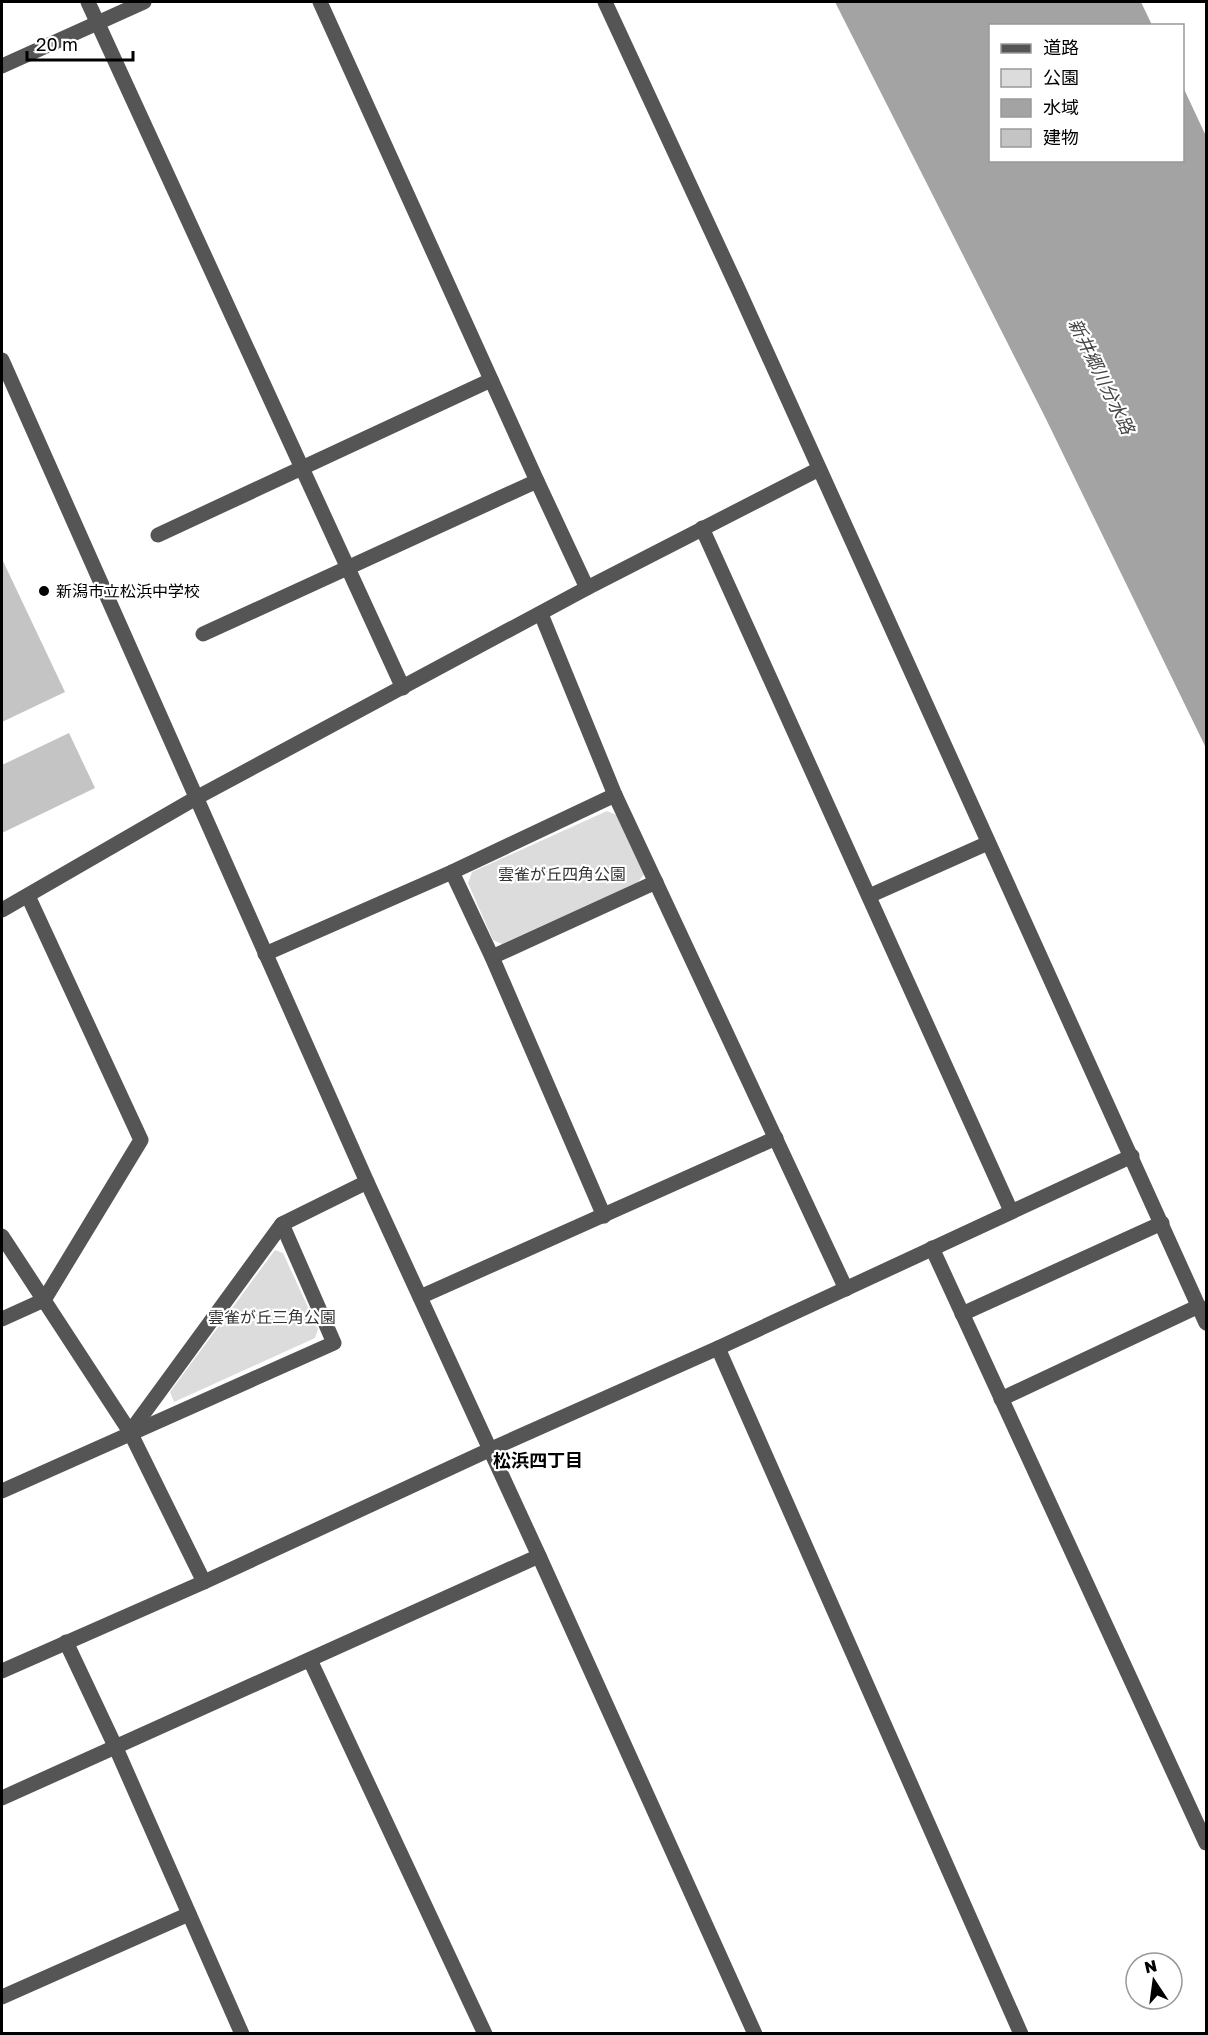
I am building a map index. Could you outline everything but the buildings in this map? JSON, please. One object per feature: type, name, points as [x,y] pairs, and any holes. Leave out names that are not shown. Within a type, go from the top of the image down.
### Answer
[{"type":"street","points":[[88,2],[403,688]]},
{"type":"street","points":[[2,66],[144,2]]},
{"type":"street","points":[[320,2],[587,588]]},
{"type":"street","points":[[605,2],[1132,1156],[1206,1323]]},
{"type":"street","points":[[2,360],[367,1182],[755,2034]]},
{"type":"street","points":[[158,535],[491,380]]},
{"type":"street","points":[[2,910],[196,798],[587,588],[819,470]]},
{"type":"street","points":[[203,634],[537,481]]},
{"type":"street","points":[[702,528],[1011,1211]]},
{"type":"street","points":[[541,614],[615,795],[846,1289]]},
{"type":"street","points":[[265,954],[452,872],[615,795]]},
{"type":"street","points":[[869,896],[988,843]]},
{"type":"street","points":[[452,872],[492,957],[604,1216]]},
{"type":"street","points":[[492,957],[656,882]]},
{"type":"street","points":[[2,1319],[44,1300],[141,1140],[28,896]]},
{"type":"street","points":[[420,1297],[776,1138]]},
{"type":"street","points":[[2,1671],[204,1582],[1132,1156]]},
{"type":"street","points":[[130,1432],[282,1224],[367,1182]]},
{"type":"street","points":[[962,1314],[1162,1223]]},
{"type":"street","points":[[2,1491],[334,1343],[282,1224]]},
{"type":"street","points":[[2,1236],[130,1432],[204,1582]]},
{"type":"street","points":[[932,1248],[1206,1844]]},
{"type":"street","points":[[1001,1399],[1199,1306]]},
{"type":"street","points":[[717,1348],[1021,2034]]},
{"type":"street","points":[[2,1798],[539,1556]]},
{"type":"street","points":[[66,1642],[116,1748],[242,2034]]},
{"type":"street","points":[[310,1660],[485,2034]]},
{"type":"street","points":[[2,1997],[189,1914]]},
{"type":"green space","name":"雲雀が丘四角公園","points":[[607,811],[619,816],[645,873],[638,882],[502,944],[493,940],[468,883],[472,872]]},
{"type":"green space","name":"雲雀が丘三角公園","points":[[275,1250],[283,1253],[318,1329],[315,1338],[174,1402],[170,1392]]},
{"type":"water","name":"新井郷川分水路","points":[[835,2],[1141,2],[1152,24],[989,24],[989,162],[1184,162],[1184,89],[1206,136],[1206,748],[1046,419]]},
{"type":"place","name":"新潟市立松浜中学校","points":[[44,591]]},
{"type":"district","name":"松浜四丁目","points":[[538,1460]]}]
